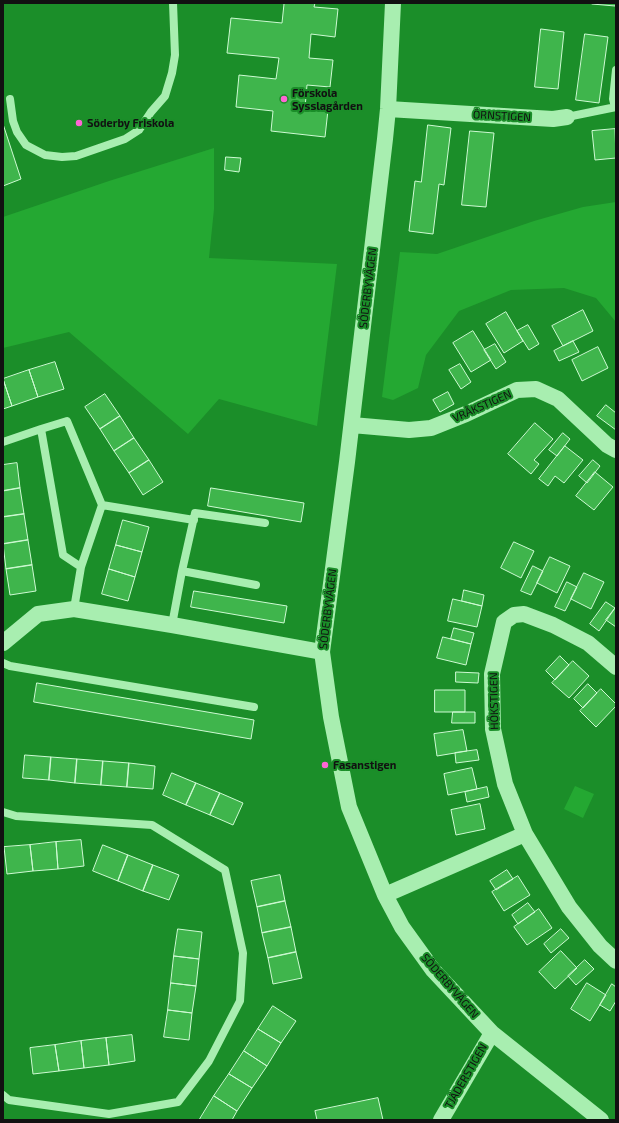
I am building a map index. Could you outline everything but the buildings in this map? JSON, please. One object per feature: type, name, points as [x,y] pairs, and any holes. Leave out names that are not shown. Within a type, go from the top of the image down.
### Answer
[{"type":"street","name":"SÖDERBYVÄGEN","points":[[393,3],[388,109],[352,425],[322,652],[331,717],[349,807],[385,895],[402,927],[433,970],[492,1033],[601,1120]]},
{"type":"street","name":"ÖRNSTIGEN","points":[[388,109],[552,119],[567,118]]},
{"type":"street","name":"VRÅKSTIGEN","points":[[352,425],[409,430],[431,428],[466,414],[517,390],[536,389],[558,400],[607,444],[616,450]]},
{"type":"street","points":[[3,643],[38,614],[74,609],[322,652]]},
{"type":"street","name":"HÖKSTIGEN","points":[[616,667],[588,643],[553,625],[524,614],[514,615],[504,622],[492,674],[493,729],[505,784],[525,834],[570,907],[600,946],[616,961]]},
{"type":"street","points":[[385,895],[525,834]]},
{"type":"street","name":"TJÄDERSTIGEN","points":[[441,1120],[492,1033]]},
{"type":"lane","points":[[10,99],[13,121],[17,132],[26,145],[45,155],[62,157],[76,156],[125,139],[139,130],[151,112],[165,96],[172,73],[175,55],[173,3]]},
{"type":"lane","name":"ÖRNSTIGEN","points":[[567,118],[616,107],[613,99],[616,70]]},
{"type":"lane","points":[[3,442],[68,421],[102,504],[81,568],[74,609]]},
{"type":"lane","points":[[41,429],[63,555],[81,568]]},
{"type":"lane","points":[[102,504],[194,520]]},
{"type":"lane","points":[[172,625],[182,570],[195,513],[265,523]]},
{"type":"lane","points":[[182,570],[256,585]]},
{"type":"lane","points":[[3,662],[10,666],[254,707]]},
{"type":"lane","points":[[3,812],[16,816],[152,825],[225,870],[243,953],[240,1001],[209,1061],[178,1102],[109,1114],[10,1100],[3,1095]]},
{"type":"green space","points":[[214,148],[214,209],[209,258],[337,264],[317,426],[219,399],[188,434],[69,332],[3,348],[3,217],[109,181]]},
{"type":"green space","points":[[616,202],[616,322],[596,298],[564,288],[511,290],[459,311],[426,355],[418,388],[393,400],[382,397],[400,252],[437,254],[534,221],[583,207]]},
{"type":"green space","points":[[575,786],[594,794],[583,818],[564,809]]},
{"type":"place","name":"Förskola Sysslagården","points":[[284,99]]},
{"type":"place","name":"Söderby Friskola","points":[[79,123]]},
{"type":"place","name":"Fasanstigen","points":[[325,765]]}]
